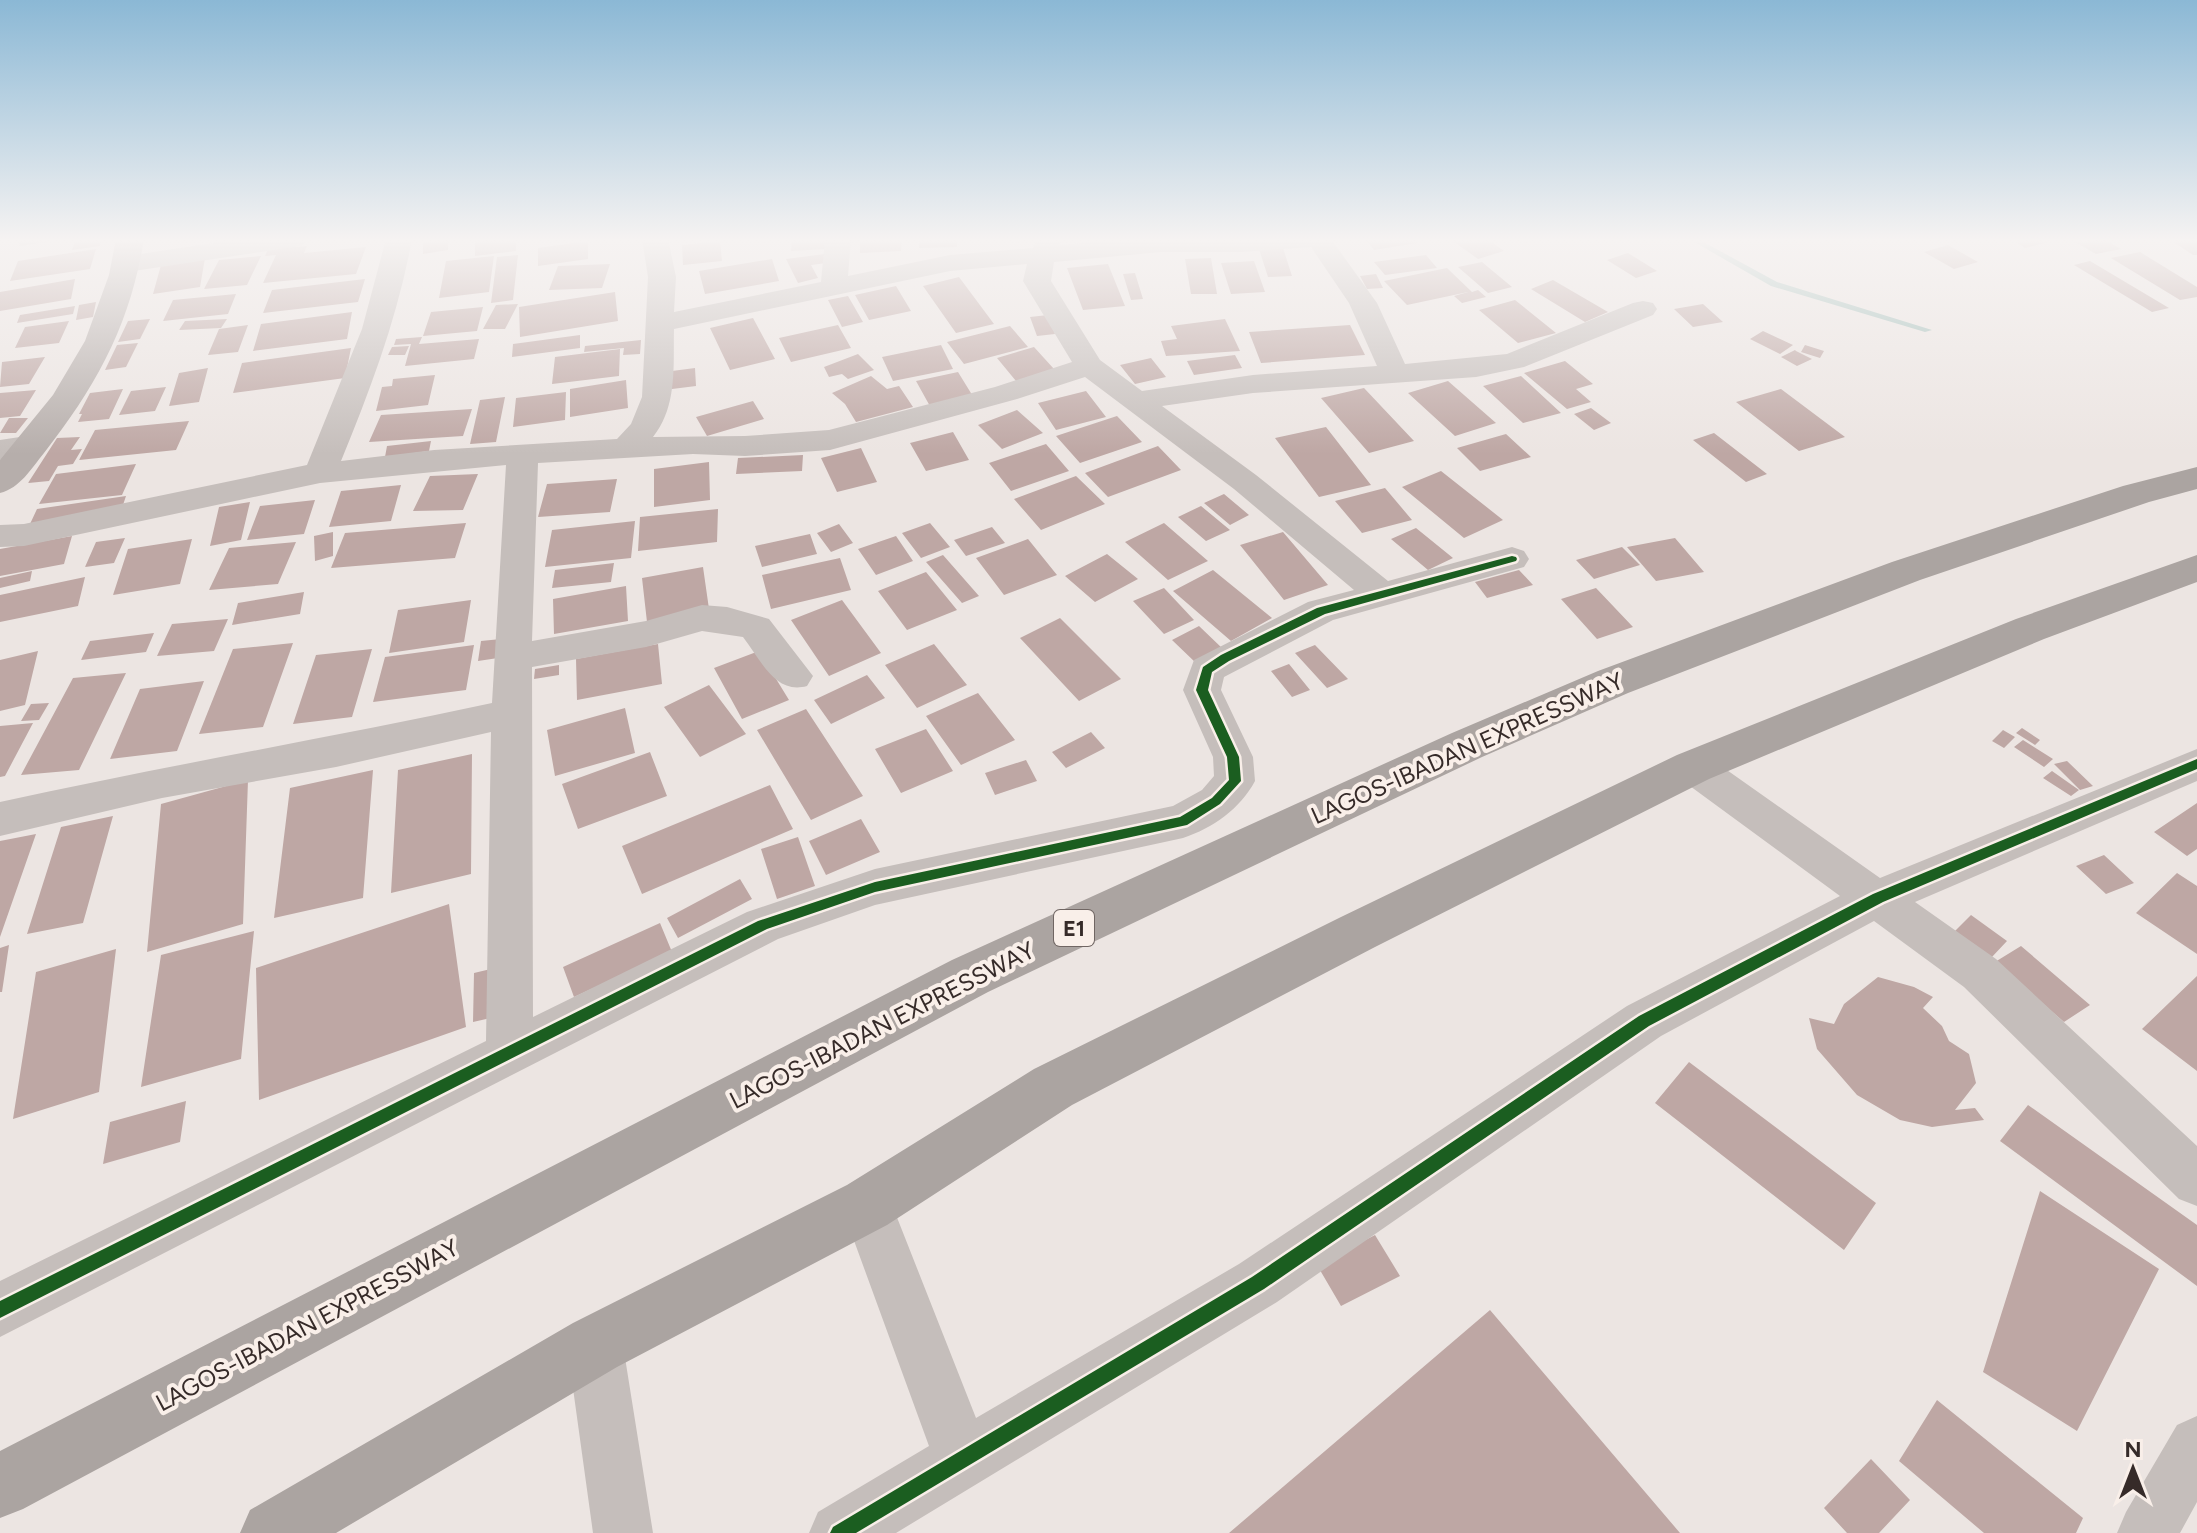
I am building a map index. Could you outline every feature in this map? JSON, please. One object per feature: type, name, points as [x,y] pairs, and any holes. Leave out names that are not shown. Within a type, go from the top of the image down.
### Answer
[{"type":"highway","name":"LAGOS-IBADAN EXPRESSWAY","points":[[0,1486],[970,976],[1467,745],[1613,682],[1906,571],[2136,494],[2197,478]]},
{"type":"highway","points":[[273,1533],[595,1345],[867,1205],[1053,1087],[1693,767],[2030,629],[2197,568]]},
{"type":"street","points":[[0,482],[72,396],[113,311]]},
{"type":"street","points":[[320,473],[365,369],[384,311]]},
{"type":"street","points":[[625,449],[645,427],[657,397],[661,311]]},
{"type":"street","points":[[660,323],[717,311]]},
{"type":"street","points":[[1055,311],[1089,366],[1245,482],[1381,594]]},
{"type":"street","points":[[1366,311],[1395,374]]},
{"type":"street","points":[[1133,401],[1253,384],[1476,368],[1514,361],[1639,311]]},
{"type":"street","points":[[0,536],[92,521],[320,473],[434,460],[830,440],[1006,393],[1089,366]]},
{"type":"street","points":[[0,450],[33,445]]},
{"type":"street","points":[[510,1053],[511,713],[522,455]]},
{"type":"street","points":[[0,1310],[763,925],[875,887],[1183,821],[1216,801],[1235,781],[1233,757],[1202,690],[1207,670],[1321,611],[1512,559]]},
{"type":"street","points":[[515,657],[646,634],[702,618],[727,620],[756,628],[794,676]]},
{"type":"street","points":[[0,819],[162,782],[336,752],[511,713]]},
{"type":"street","points":[[839,1533],[1258,1283],[1644,1021],[1878,898],[2197,764]]},
{"type":"street","points":[[1693,767],[1980,973],[2197,1181]]},
{"type":"street","points":[[867,1205],[964,1461]]},
{"type":"street","points":[[595,1345],[623,1533]]},
{"type":"street","points":[[2147,1533],[2197,1445]]},
{"type":"building","points":[[74,311],[73,314],[17,323],[20,315]]},
{"type":"building","points":[[78,311],[94,311],[93,317],[76,320]]},
{"type":"building","points":[[168,311],[229,311],[228,314],[163,321]]},
{"type":"building","points":[[482,311],[477,331],[423,336],[431,312]]},
{"type":"building","points":[[493,311],[515,311],[505,329],[483,329]]},
{"type":"building","points":[[519,311],[617,311],[618,321],[520,337]]},
{"type":"building","points":[[833,311],[856,311],[863,322],[842,327]]},
{"type":"building","points":[[864,311],[911,311],[869,320]]},
{"type":"building","points":[[940,311],[984,311],[994,324],[956,333]]},
{"type":"building","points":[[1480,311],[1528,311],[1556,333],[1518,343]]},
{"type":"building","points":[[1566,311],[1608,312],[1585,322]]},
{"type":"building","points":[[1676,311],[1710,311],[1723,322],[1693,327]]},
{"type":"building","points":[[352,312],[347,339],[253,351],[261,324]]},
{"type":"building","points":[[1048,315],[1055,334],[1037,336],[1030,317]]},
{"type":"building","points":[[753,318],[775,359],[730,370],[710,328]]},
{"type":"building","points":[[150,319],[140,339],[118,342],[128,321]]},
{"type":"building","points":[[227,319],[221,328],[179,330],[185,321]]},
{"type":"building","points":[[1225,319],[1240,351],[1166,356],[1161,341],[1177,339],[1171,326]]},
{"type":"building","points":[[69,321],[59,343],[15,348],[25,327]]},
{"type":"building","points":[[248,325],[238,352],[208,355],[219,329]]},
{"type":"building","points":[[838,325],[851,348],[791,362],[779,338]]},
{"type":"building","points":[[1350,325],[1365,355],[1261,363],[1249,332]]},
{"type":"building","points":[[1010,326],[1028,347],[964,364],[947,342]]},
{"type":"building","points":[[1763,331],[1793,345],[1780,354],[1750,339]]},
{"type":"building","points":[[580,335],[580,348],[512,357],[513,344]]},
{"type":"building","points":[[422,337],[419,344],[479,339],[474,359],[405,366],[411,344],[394,345],[396,339]]},
{"type":"building","points":[[641,340],[640,354],[623,355],[624,348],[584,352],[585,346]]},
{"type":"building","points":[[138,343],[126,367],[105,370],[117,345]]},
{"type":"building","points":[[941,345],[953,369],[893,381],[882,357]]},
{"type":"building","points":[[1805,345],[1824,351],[1820,358],[1801,352]]},
{"type":"building","points":[[409,346],[405,355],[388,355],[392,347]]},
{"type":"building","points":[[1034,347],[1054,369],[1016,381],[997,358]]},
{"type":"building","points":[[351,348],[345,378],[233,393],[242,363]]},
{"type":"building","points":[[620,349],[619,376],[552,384],[555,357]]},
{"type":"building","points":[[1795,350],[1812,359],[1797,366],[1781,357]]},
{"type":"building","points":[[858,354],[874,370],[848,379],[842,374],[829,377],[824,367]]},
{"type":"building","points":[[1235,355],[1242,368],[1194,375],[1187,361]]},
{"type":"building","points":[[45,357],[29,384],[0,387],[2,362]]},
{"type":"building","points":[[1151,358],[1166,377],[1135,384],[1120,365]]},
{"type":"building","points":[[1565,361],[1593,384],[1576,389],[1591,402],[1567,409],[1524,373]]},
{"type":"building","points":[[208,368],[199,402],[169,406],[179,373]]},
{"type":"building","points":[[695,368],[696,386],[672,389],[672,371]]},
{"type":"building","points":[[958,372],[974,398],[931,408],[916,381]]},
{"type":"building","points":[[435,375],[428,405],[376,411],[382,387],[392,386],[393,379]]},
{"type":"building","points":[[871,376],[887,389],[899,386],[913,407],[856,422],[845,404],[832,393]]},
{"type":"building","points":[[1521,376],[1561,413],[1523,423],[1483,386]]},
{"type":"building","points":[[626,380],[628,408],[570,417],[570,389]]},
{"type":"building","points":[[1448,381],[1496,423],[1455,436],[1408,393]]},
{"type":"building","points":[[166,387],[155,411],[119,415],[131,391]]},
{"type":"building","points":[[1364,388],[1414,441],[1369,453],[1321,398]]},
{"type":"building","points":[[123,389],[109,419],[78,422],[90,393]]},
{"type":"building","points":[[1781,389],[1845,437],[1799,451],[1736,402]]},
{"type":"building","points":[[36,390],[20,416],[0,418],[0,393]]},
{"type":"building","points":[[1086,391],[1106,417],[1056,430],[1038,403]]},
{"type":"building","points":[[566,392],[565,420],[513,427],[516,398]]},
{"type":"building","points":[[505,397],[496,442],[470,444],[480,400]]},
{"type":"building","points":[[753,401],[764,419],[707,436],[696,417]]},
{"type":"building","points":[[1591,408],[1611,423],[1594,430],[1574,414]]},
{"type":"building","points":[[472,409],[463,436],[369,442],[381,415]]},
{"type":"building","points":[[1017,410],[1043,433],[1002,449],[978,425]]},
{"type":"building","points":[[1117,416],[1142,442],[1080,463],[1056,436]]},
{"type":"building","points":[[9,418],[28,418],[16,433],[0,433]]},
{"type":"building","points":[[189,421],[176,450],[79,460],[95,430]]},
{"type":"building","points":[[1326,427],[1371,485],[1319,497],[1275,438]]},
{"type":"building","points":[[953,432],[969,460],[926,471],[910,443]]},
{"type":"building","points":[[1714,433],[1767,474],[1746,482],[1693,440]]},
{"type":"building","points":[[1506,434],[1531,457],[1480,471],[1457,448]]},
{"type":"building","points":[[80,437],[71,450],[82,449],[73,464],[58,466],[49,481],[28,483],[57,438]]},
{"type":"building","points":[[431,441],[429,451],[385,457],[387,446]]},
{"type":"building","points":[[1046,444],[1069,471],[1011,491],[989,463]]},
{"type":"building","points":[[1158,446],[1181,470],[1108,497],[1085,473]]},
{"type":"building","points":[[861,448],[877,482],[837,492],[821,458]]},
{"type":"building","points":[[803,455],[802,471],[736,474],[738,458]]},
{"type":"building","points":[[709,462],[710,500],[654,507],[654,469]]},
{"type":"building","points":[[136,464],[122,495],[39,504],[56,474]]},
{"type":"building","points":[[1441,471],[1503,520],[1464,538],[1402,487]]},
{"type":"building","points":[[478,474],[463,510],[413,511],[430,476]]},
{"type":"building","points":[[1076,476],[1105,504],[1041,530],[1014,499]]},
{"type":"building","points":[[617,479],[610,512],[538,517],[547,484]]},
{"type":"building","points":[[401,485],[391,521],[329,527],[341,491]]},
{"type":"building","points":[[1385,488],[1412,520],[1362,533],[1335,501]]},
{"type":"building","points":[[1224,494],[1249,515],[1230,525],[1204,503]]},
{"type":"building","points":[[126,496],[121,511],[30,524],[37,509]]},
{"type":"building","points":[[315,500],[304,534],[247,540],[260,506]]},
{"type":"building","points":[[250,502],[241,540],[210,546],[219,507]]},
{"type":"building","points":[[1201,506],[1230,530],[1206,541],[1178,517]]},
{"type":"building","points":[[718,509],[717,542],[638,551],[640,517]]},
{"type":"building","points":[[635,521],[631,558],[545,567],[552,530]]},
{"type":"building","points":[[466,523],[455,558],[331,568],[345,533]]},
{"type":"building","points":[[930,523],[950,547],[921,558],[902,533]]},
{"type":"building","points":[[1164,523],[1208,561],[1168,580],[1125,542]]},
{"type":"building","points":[[839,524],[853,543],[831,552],[817,533]]},
{"type":"building","points":[[992,527],[1005,543],[966,556],[954,540]]},
{"type":"building","points":[[1416,528],[1453,558],[1428,570],[1391,539]]},
{"type":"building","points":[[333,532],[333,556],[315,561],[314,536]]},
{"type":"building","points":[[1283,532],[1328,585],[1284,600],[1240,545]]},
{"type":"building","points":[[810,534],[817,554],[762,567],[755,546]]},
{"type":"building","points":[[72,536],[64,564],[0,576],[0,549]]},
{"type":"building","points":[[896,536],[913,561],[876,575],[858,549]]},
{"type":"building","points":[[125,538],[114,563],[85,567],[96,542]]},
{"type":"building","points":[[1675,538],[1704,572],[1656,581],[1627,547]]},
{"type":"building","points":[[192,539],[180,584],[113,595],[128,549]]},
{"type":"building","points":[[1028,539],[1057,575],[1004,595],[976,558]]},
{"type":"building","points":[[296,542],[278,584],[209,590],[229,548]]},
{"type":"building","points":[[1622,547],[1640,565],[1594,579],[1576,560]]},
{"type":"building","points":[[1107,554],[1138,579],[1095,602],[1065,576]]},
{"type":"building","points":[[943,555],[979,596],[962,603],[926,562]]},
{"type":"building","points":[[840,558],[851,590],[771,609],[762,575]]},
{"type":"building","points":[[614,563],[611,582],[552,588],[555,570]]},
{"type":"building","points":[[703,567],[709,609],[647,622],[642,578]]},
{"type":"building","points":[[1213,570],[1272,618],[1231,641],[1173,591]]},
{"type":"building","points":[[1519,570],[1533,585],[1487,598],[1475,582]]},
{"type":"building","points":[[32,571],[30,581],[0,588],[0,578]]},
{"type":"building","points":[[926,572],[957,610],[907,630],[878,591]]},
{"type":"building","points":[[85,577],[78,606],[0,622],[0,595]]},
{"type":"building","points":[[626,586],[628,621],[554,634],[553,599]]},
{"type":"building","points":[[1164,588],[1194,620],[1164,634],[1133,601]]},
{"type":"building","points":[[1596,588],[1633,627],[1597,639],[1561,599]]},
{"type":"building","points":[[304,592],[300,614],[232,625],[238,603]]},
{"type":"building","points":[[471,600],[464,642],[389,653],[398,610]]},
{"type":"building","points":[[842,600],[881,653],[829,676],[791,620]]},
{"type":"building","points":[[1060,618],[1121,679],[1079,701],[1020,638]]},
{"type":"building","points":[[228,619],[214,651],[157,656],[172,624]]},
{"type":"building","points":[[1199,626],[1223,649],[1196,663],[1172,640]]},
{"type":"building","points":[[154,633],[146,652],[81,660],[90,641]]},
{"type":"building","points":[[501,639],[498,658],[478,661],[481,641]]},
{"type":"building","points":[[293,643],[263,727],[199,734],[233,649]]},
{"type":"building","points":[[658,644],[662,684],[577,700],[576,659]]},
{"type":"building","points":[[934,644],[967,685],[917,708],[885,665]]},
{"type":"building","points":[[474,645],[466,690],[373,702],[385,657]]},
{"type":"building","points":[[1315,645],[1348,679],[1327,688],[1295,653]]},
{"type":"building","points":[[372,649],[352,717],[293,724],[316,655]]},
{"type":"building","points":[[38,651],[25,705],[0,711],[0,660]]},
{"type":"building","points":[[759,651],[789,700],[742,719],[714,668]]},
{"type":"building","points":[[1289,664],[1310,690],[1292,697],[1271,671]]},
{"type":"building","points":[[559,665],[559,675],[534,679],[535,669]]},
{"type":"building","points":[[126,673],[79,770],[21,775],[73,678]]},
{"type":"building","points":[[867,675],[885,698],[831,724],[814,700]]},
{"type":"building","points":[[204,681],[177,751],[110,759],[140,689]]},
{"type":"building","points":[[709,685],[746,734],[700,757],[664,707]]},
{"type":"building","points":[[978,693],[1015,740],[961,765],[926,716]]},
{"type":"building","points":[[49,703],[39,720],[21,721],[31,704]]},
{"type":"building","points":[[625,708],[635,753],[555,776],[547,730]]},
{"type":"building","points":[[806,709],[863,796],[811,820],[757,730]]},
{"type":"building","points":[[33,723],[5,776],[0,777],[0,726]]},
{"type":"building","points":[[2022,728],[2040,740],[2035,745],[2016,733]]},
{"type":"building","points":[[926,729],[953,771],[901,793],[875,749]]},
{"type":"building","points":[[2003,730],[2015,737],[2004,748],[1992,741]]},
{"type":"building","points":[[1091,732],[1105,748],[1066,768],[1052,752]]},
{"type":"building","points":[[2023,740],[2053,759],[2044,767],[2014,747]]},
{"type":"building","points":[[650,752],[667,796],[578,829],[562,784]]},
{"type":"building","points":[[472,754],[471,874],[391,893],[398,770]]},
{"type":"building","points":[[1026,760],[1037,781],[995,795],[985,773]]},
{"type":"building","points":[[2067,761],[2093,786],[2080,790],[2054,764]]},
{"type":"building","points":[[373,770],[363,898],[274,918],[290,788]]},
{"type":"building","points":[[2052,771],[2079,790],[2071,796],[2043,778]]},
{"type":"building","points":[[248,780],[243,924],[147,952],[161,804]]},
{"type":"building","points":[[770,785],[793,829],[642,894],[622,846]]},
{"type":"building","points":[[2197,803],[2197,849],[2187,856],[2154,832]]},
{"type":"building","points":[[113,816],[83,923],[27,934],[61,827]]},
{"type":"building","points":[[861,819],[880,852],[826,875],[809,841]]},
{"type":"building","points":[[36,834],[0,937],[0,841]]},
{"type":"building","points":[[798,837],[815,886],[777,899],[761,849]]},
{"type":"building","points":[[2104,855],[2134,883],[2106,894],[2076,866]]},
{"type":"building","points":[[2177,873],[2197,886],[2197,954],[2136,913]]},
{"type":"building","points":[[740,879],[752,899],[678,938],[667,918]]},
{"type":"building","points":[[449,904],[466,1027],[259,1100],[256,968]]},
{"type":"building","points":[[1971,915],[2007,941],[1991,958],[1955,931]]},
{"type":"building","points":[[660,923],[672,952],[574,997],[563,967]]},
{"type":"building","points":[[254,931],[241,1059],[141,1087],[161,955]]},
{"type":"building","points":[[9,945],[2,992],[0,992],[0,948]]},
{"type":"building","points":[[2021,946],[2090,1005],[2064,1022],[1995,962]]},
{"type":"building","points":[[116,949],[99,1092],[13,1119],[36,972]]},
{"type":"building","points":[[495,968],[495,1017],[473,1022],[474,973]]},
{"type":"building","points":[[2197,976],[2197,1071],[2142,1029]]},
{"type":"building","points":[[1878,977],[1914,987],[1933,997],[1923,1008],[1942,1026],[1949,1041],[1969,1054],[1976,1083],[1955,1110],[1975,1108],[1984,1120],[1932,1127],[1900,1120],[1857,1095],[1817,1049],[1809,1018],[1834,1024],[1844,1004]]},
{"type":"building","points":[[1689,1062],[1876,1203],[1844,1250],[1655,1103]]},
{"type":"building","points":[[186,1101],[180,1142],[103,1164],[110,1122]]},
{"type":"building","points":[[2028,1105],[2197,1225],[2197,1286],[2000,1141]]},
{"type":"building","points":[[2040,1191],[2159,1269],[2077,1431],[1983,1372]]},
{"type":"building","points":[[1375,1235],[1400,1276],[1341,1306],[1317,1265]]},
{"type":"building","points":[[1490,1310],[1680,1533],[1229,1533]]},
{"type":"building","points":[[1937,1400],[2083,1518],[2076,1533],[1984,1533],[1899,1461]]},
{"type":"building","points":[[1871,1459],[1910,1500],[1879,1533],[1847,1533],[1824,1508]]},
{"type":"waterway","points":[[1863,311],[1928,330]]},
{"type":"cycle path","points":[[0,1310],[763,925],[875,887],[1183,821],[1216,801],[1235,781],[1233,757],[1202,690],[1207,670],[1321,611],[1512,559]]},
{"type":"cycle path","points":[[839,1533],[1258,1283],[1644,1021],[1878,898],[2197,764]]}]
